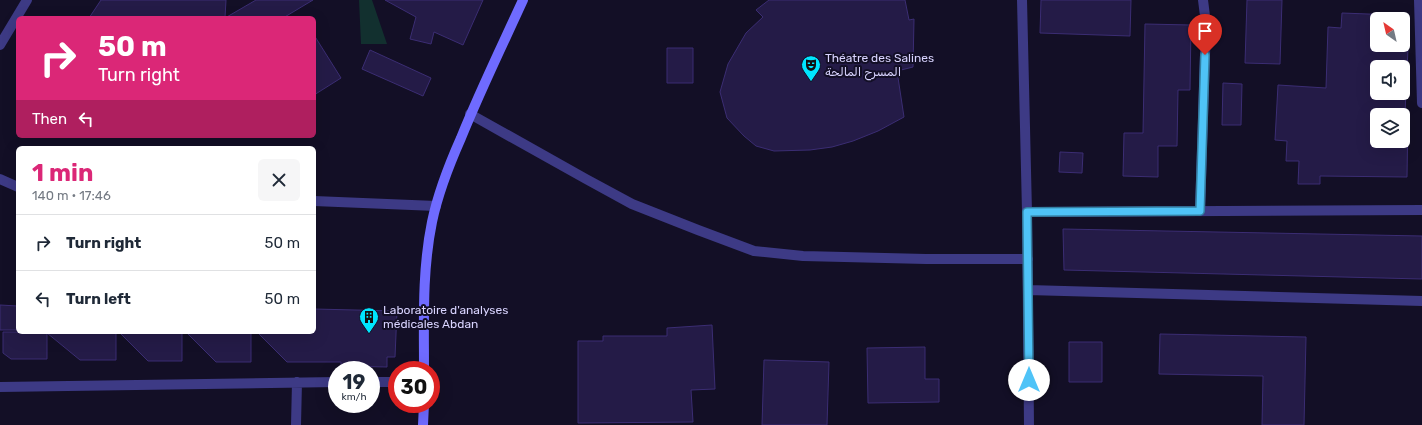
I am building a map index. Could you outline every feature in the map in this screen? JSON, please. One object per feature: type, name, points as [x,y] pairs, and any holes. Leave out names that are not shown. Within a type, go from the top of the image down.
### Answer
[{"type":"street","points":[[17,16],[27,0]]},
{"type":"street","points":[[424,361],[424,300],[427,250],[436,206],[470,114],[524,0]]},
{"type":"street","points":[[1022,0],[1028,259],[1029,425]]},
{"type":"street","points":[[1200,211],[1206,24],[1203,0]]},
{"type":"street","points":[[1419,0],[1422,103]]},
{"type":"street","points":[[0,45],[16,18]]},
{"type":"street","points":[[470,114],[632,204],[754,251],[803,256],[926,259],[1028,259]]},
{"type":"street","points":[[0,179],[16,186]]},
{"type":"street","points":[[316,201],[436,206]]},
{"type":"street","points":[[1027,212],[1422,210]]},
{"type":"street","points":[[1028,290],[1422,301]]},
{"type":"street","points":[[296,425],[297,382]]},
{"type":"street","points":[[0,387],[328,382]]},
{"type":"street","points":[[423,425],[424,413]]},
{"type":"green space","points":[[359,0],[372,0],[387,44],[361,44]]},
{"type":"building","points":[[101,0],[226,0],[225,16],[90,16]]},
{"type":"building","points":[[256,0],[313,0],[286,16],[228,16]]},
{"type":"building","points":[[385,0],[483,0],[463,45],[434,32],[431,44],[410,39],[416,17]]},
{"type":"building","name":"Théatre des Salines المسرح المالحة","points":[[769,0],[905,0],[909,20],[914,19],[913,67],[897,71],[904,117],[878,131],[853,141],[832,147],[810,150],[774,151],[756,146],[744,136],[727,118],[720,92],[728,64],[746,33],[763,17],[756,10]]},
{"type":"building","points":[[1041,0],[1131,0],[1130,36],[1040,33]]},
{"type":"building","points":[[1247,0],[1282,0],[1280,64],[1245,63]]},
{"type":"building","points":[[1342,13],[1370,14],[1370,52],[1408,52],[1407,60],[1370,60],[1370,100],[1406,100],[1405,108],[1370,108],[1370,148],[1407,148],[1407,177],[1320,176],[1320,184],[1298,184],[1299,161],[1286,161],[1287,141],[1275,140],[1278,85],[1326,88],[1328,27],[1341,28]]},
{"type":"building","points":[[1145,24],[1191,25],[1190,90],[1178,90],[1177,146],[1158,146],[1158,177],[1123,176],[1124,133],[1143,133]]},
{"type":"building","points":[[316,38],[341,78],[316,94]]},
{"type":"building","points":[[667,48],[693,48],[693,83],[667,83]]},
{"type":"building","points":[[370,50],[431,78],[423,96],[362,69]]},
{"type":"building","points":[[1223,83],[1242,84],[1241,125],[1222,125]]},
{"type":"building","points":[[1060,152],[1083,153],[1082,173],[1059,172]]},
{"type":"building","points":[[1063,229],[1422,236],[1422,279],[1064,270]]},
{"type":"building","points":[[0,305],[16,306],[16,330],[0,330]]},
{"type":"building","points":[[316,309],[397,311],[395,357],[387,357],[387,367],[380,367],[380,361],[287,362],[259,334],[316,334]]},
{"type":"building","points":[[712,325],[715,389],[691,390],[693,422],[578,423],[578,341],[603,341],[603,336],[667,336],[667,328]]},
{"type":"building","points":[[3,332],[16,332],[16,334],[47,334],[47,359],[11,359],[3,353]]},
{"type":"building","points":[[48,334],[116,334],[116,360],[80,360]]},
{"type":"building","points":[[121,334],[182,334],[182,361],[148,361]]},
{"type":"building","points":[[188,334],[251,334],[251,362],[216,362]]},
{"type":"building","points":[[1160,334],[1306,337],[1304,425],[1262,425],[1263,376],[1159,374]]},
{"type":"building","points":[[1069,342],[1102,342],[1102,382],[1069,382]]},
{"type":"building","points":[[925,347],[925,379],[939,379],[939,402],[868,403],[867,348]]},
{"type":"building","points":[[764,360],[829,362],[827,425],[762,425]]},
{"type":"place","name":"Théatre des Salines المسرح المالحة","points":[[811,82]]},
{"type":"place","name":"Laboratoire d'analyses médicales Abdan","points":[[369,334]]},
{"type":"route","points":[[1029,380],[1027,212],[1200,211],[1205,55]]}]
